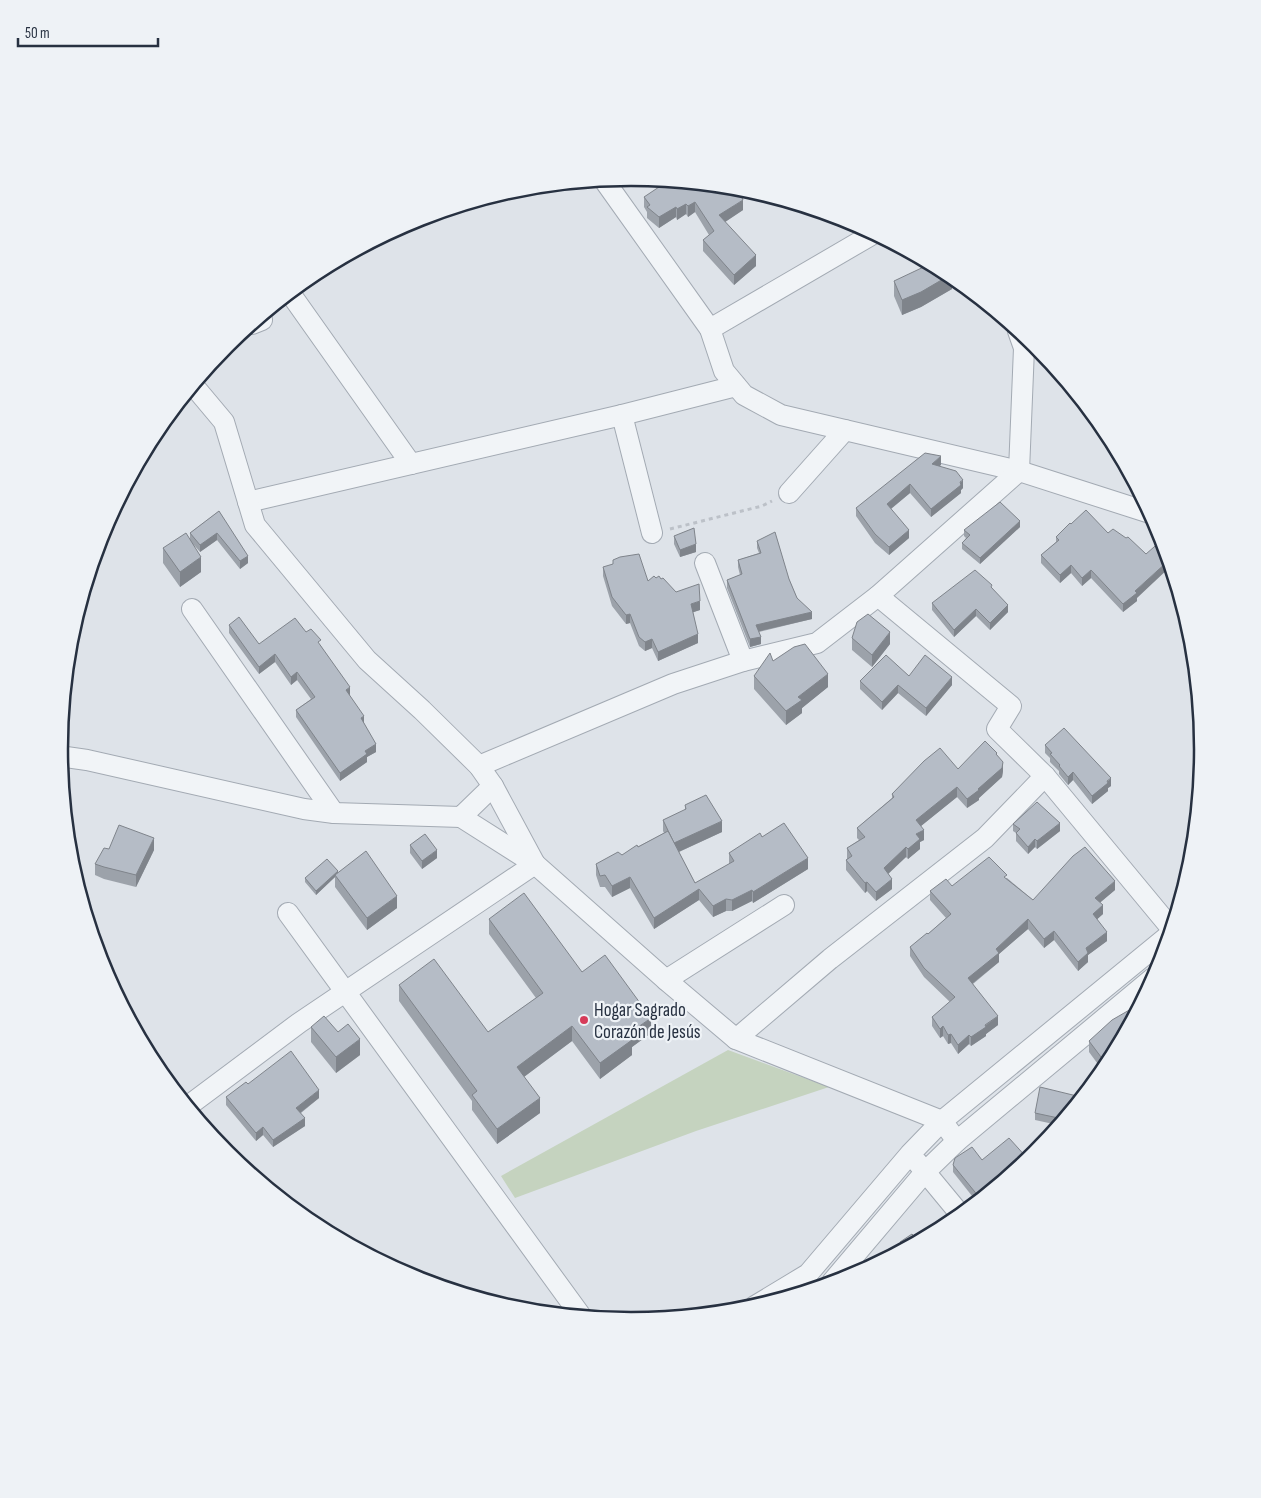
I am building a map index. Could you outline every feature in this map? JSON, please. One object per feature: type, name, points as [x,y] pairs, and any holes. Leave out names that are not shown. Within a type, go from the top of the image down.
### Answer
[{"type":"street","points":[[609,187],[710,329],[724,371],[744,395],[781,415],[1019,471],[1140,510]]},
{"type":"street","points":[[710,329],[866,238]]},
{"type":"street","points":[[294,298],[411,464]]},
{"type":"street","points":[[479,766],[673,684],[743,661],[818,643],[878,596],[1019,471],[1024,346]]},
{"type":"street","points":[[248,502],[622,415],[736,386]]},
{"type":"street","points":[[197,390],[224,422],[256,525],[367,660],[479,766],[493,786],[535,864]]},
{"type":"street","points":[[622,415],[652,533]]},
{"type":"street","points":[[789,493],[845,430]]},
{"type":"street","points":[[705,563],[743,661]]},
{"type":"street","points":[[878,596],[1011,706],[997,729],[1045,776],[1166,922]]},
{"type":"street","points":[[192,609],[334,813]]},
{"type":"street","points":[[68,757],[304,809],[334,813],[461,817],[535,864],[736,1039],[942,1121],[957,1141]]},
{"type":"street","points":[[736,1039],[830,960],[985,838],[1045,776]]},
{"type":"street","points":[[461,817],[493,786]]},
{"type":"street","points":[[193,1103],[299,1023],[535,864]]},
{"type":"street","points":[[666,980],[784,905]]},
{"type":"street","points":[[288,913],[576,1309]]},
{"type":"street","points":[[800,1285],[812,1280],[910,1154],[942,1121],[1159,943]]},
{"type":"street","points":[[842,1271],[925,1172],[957,1141],[1139,990]]},
{"type":"street","points":[[910,1154],[955,1208]]},
{"type":"path","points":[[652,533],[762,506],[789,493]]},
{"type":"green space","points":[[728,1050],[829,1087],[696,1131],[515,1198],[501,1176]]},
{"type":"building","points":[[659,187],[704,191],[742,197],[743,200],[719,215],[756,255],[734,275],[703,240],[714,231],[695,202],[677,209],[676,207],[659,217],[647,207],[650,205],[644,197]]},
{"type":"building","points":[[922,268],[941,280],[902,300],[894,281]]},
{"type":"building","points":[[925,453],[941,456],[932,464],[956,471],[963,480],[960,482],[961,485],[931,509],[910,484],[887,504],[909,530],[889,547],[875,534],[856,508]]},
{"type":"building","points":[[1000,502],[1020,521],[980,558],[962,543],[970,535],[964,530]]},
{"type":"building","points":[[1086,510],[1108,533],[1113,529],[1126,538],[1128,537],[1146,554],[1155,546],[1163,566],[1135,591],[1137,593],[1123,604],[1091,570],[1082,578],[1071,565],[1060,575],[1041,555],[1059,540],[1056,537]]},
{"type":"building","points":[[219,511],[248,556],[240,561],[217,533],[200,545],[190,533]]},
{"type":"building","points":[[694,528],[696,544],[680,550],[674,536]]},
{"type":"building","points":[[775,532],[789,579],[797,598],[812,612],[756,625],[761,637],[750,639],[727,580],[742,574],[738,560],[761,553],[757,541]]},
{"type":"building","points":[[186,533],[201,557],[180,572],[163,548]]},
{"type":"building","points":[[639,554],[648,581],[654,576],[656,578],[659,576],[676,592],[699,584],[700,601],[691,604],[698,634],[658,652],[652,639],[645,642],[639,637],[630,614],[626,615],[612,597],[603,567],[613,564],[613,560],[620,557]]},
{"type":"building","points":[[975,570],[992,585],[991,587],[1008,605],[990,623],[976,609],[954,630],[932,603]]},
{"type":"building","points":[[868,614],[890,632],[872,655],[852,638],[857,622]]},
{"type":"building","points":[[239,617],[259,644],[295,618],[306,632],[311,629],[321,640],[318,642],[350,687],[346,690],[364,716],[361,718],[376,744],[365,751],[367,754],[340,773],[296,710],[315,697],[297,672],[291,677],[275,654],[259,667],[229,625]]},
{"type":"building","points":[[805,644],[828,674],[798,697],[802,700],[786,711],[754,676],[770,653],[773,661],[794,647]]},
{"type":"building","points":[[886,655],[909,676],[925,655],[952,677],[926,708],[898,685],[882,702],[860,681]]},
{"type":"building","points":[[1064,728],[1111,778],[1107,781],[1108,783],[1092,796],[1073,772],[1068,777],[1045,745]]},
{"type":"building","points":[[985,741],[1003,762],[1002,768],[967,799],[957,787],[916,820],[924,830],[916,834],[920,839],[908,849],[906,847],[884,868],[892,879],[876,892],[867,882],[865,883],[846,860],[852,856],[847,848],[865,837],[857,828],[894,797],[892,794],[924,761],[940,748],[958,769]]},
{"type":"building","points":[[706,795],[722,821],[674,843],[663,820],[686,809],[685,805]]},
{"type":"building","points":[[1037,802],[1060,823],[1037,841],[1035,839],[1028,847],[1016,833],[1020,829],[1013,824]]},
{"type":"building","points":[[784,823],[808,858],[753,892],[752,890],[732,900],[726,899],[713,906],[699,889],[654,918],[630,877],[612,886],[605,875],[600,876],[596,864],[618,852],[622,855],[637,845],[638,847],[668,831],[695,883],[734,861],[729,853],[760,833],[762,837]]},
{"type":"building","points":[[119,825],[154,838],[136,875],[95,864],[104,848],[109,849]]},
{"type":"building","points":[[425,834],[437,850],[422,861],[410,845]]},
{"type":"building","points":[[1085,847],[1115,881],[1095,898],[1103,905],[1093,914],[1107,932],[1086,948],[1088,953],[1078,962],[1054,931],[1044,939],[1028,919],[996,949],[999,953],[968,978],[998,1016],[985,1025],[986,1027],[971,1037],[969,1035],[958,1045],[951,1034],[948,1035],[943,1026],[940,1029],[932,1017],[955,997],[924,968],[910,947],[951,914],[930,891],[946,879],[952,886],[989,857],[1007,875],[1004,877],[1033,900],[1073,856]]},
{"type":"building","points":[[366,851],[397,896],[367,918],[335,875]]},
{"type":"building","points":[[327,859],[338,871],[316,891],[305,878]]},
{"type":"building","name":"Hogar Sagrado Corazón de Jesús","points":[[524,893],[582,972],[605,955],[651,1018],[628,1034],[632,1040],[600,1063],[572,1026],[517,1067],[540,1098],[497,1129],[472,1095],[477,1091],[399,985],[434,959],[488,1032],[543,993],[489,919]]},
{"type":"building","points":[[1128,1011],[1102,1058],[1089,1041],[1112,1020]]},
{"type":"building","points":[[324,1016],[338,1032],[348,1024],[360,1039],[336,1057],[311,1027]]},
{"type":"building","points":[[291,1051],[319,1090],[296,1108],[305,1118],[273,1140],[263,1127],[256,1133],[226,1097],[246,1082],[248,1084]]},
{"type":"building","points":[[1040,1087],[1074,1095],[1056,1118],[1035,1113]]},
{"type":"building","points":[[1009,1138],[1023,1153],[976,1193],[953,1165],[955,1158],[972,1147],[982,1160]]},
{"type":"building","points":[[912,1234],[914,1236],[901,1243]]},
{"type":"place","name":"Hogar Sagrado Corazón de Jesús","points":[[584,1020]]}]
